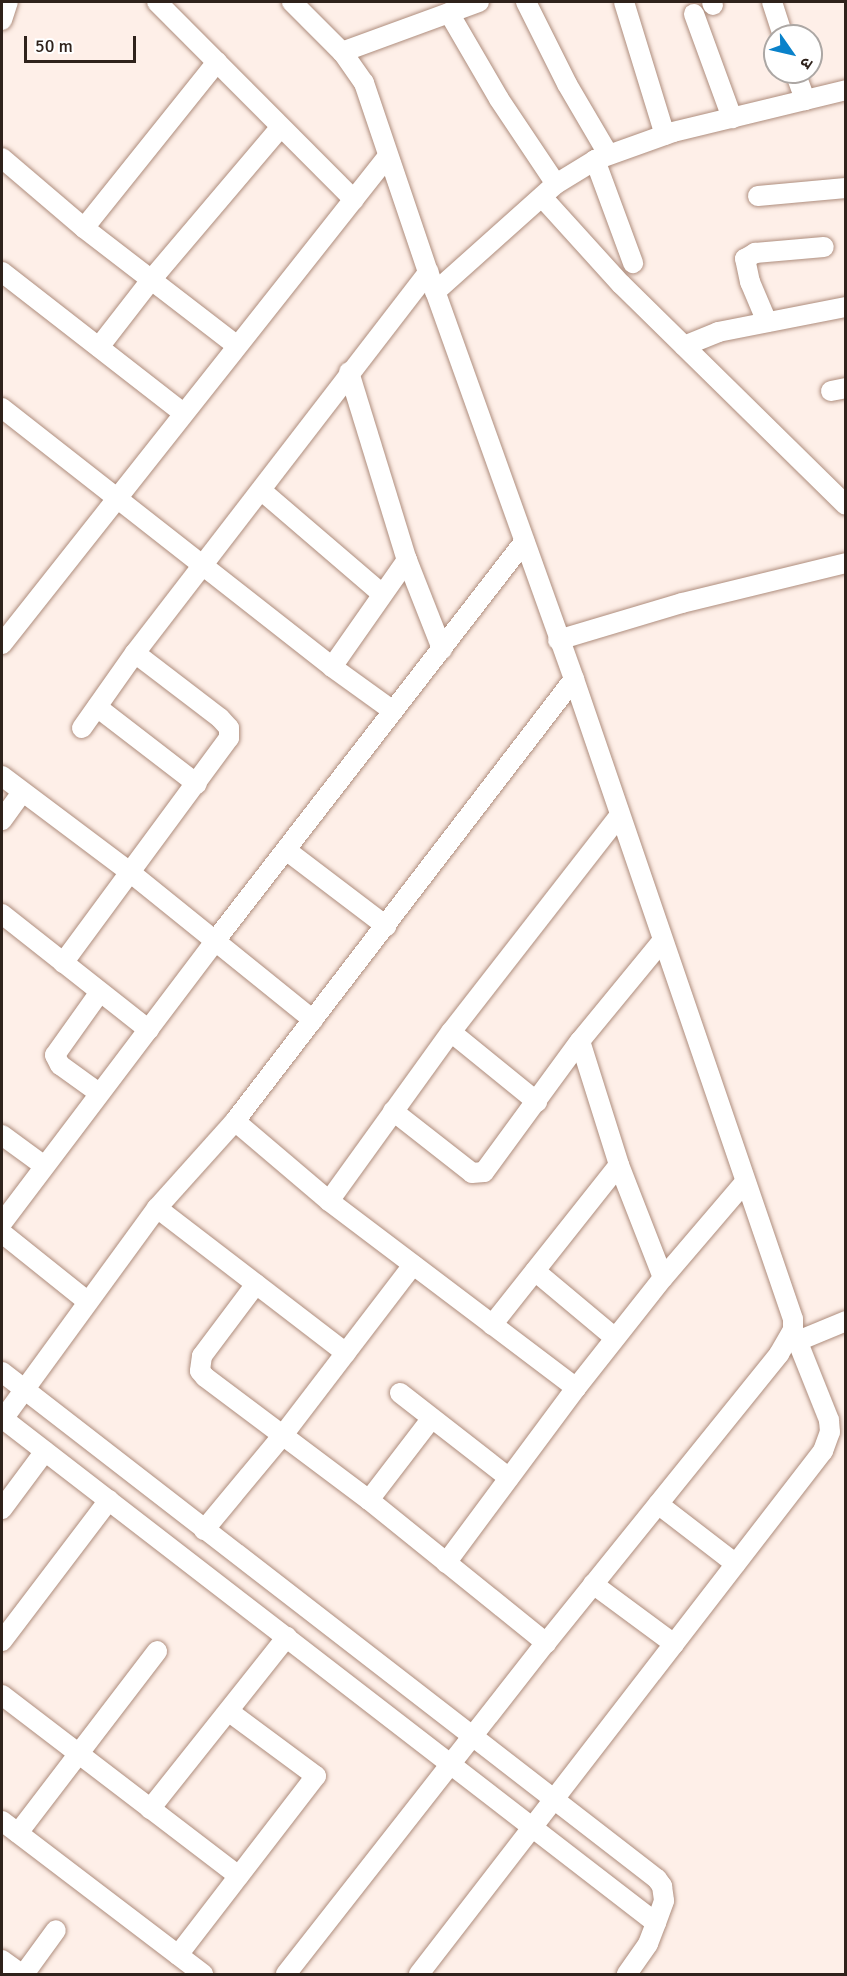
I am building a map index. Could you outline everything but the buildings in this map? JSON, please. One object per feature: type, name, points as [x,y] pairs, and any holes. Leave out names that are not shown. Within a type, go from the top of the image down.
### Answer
[{"type":"street","points":[[2,20],[8,2]]},
{"type":"street","points":[[157,2],[354,200]]},
{"type":"street","points":[[292,2],[342,52],[364,82],[435,292],[558,640],[574,679],[793,1319],[795,1336],[829,1420],[828,1441],[419,1974]]},
{"type":"street","points":[[342,52],[479,2]]},
{"type":"street","points":[[526,2],[601,157],[633,263]]},
{"type":"street","points":[[624,2],[665,135]]},
{"type":"street","points":[[772,2],[779,24]]},
{"type":"street","points":[[449,13],[549,191],[621,284],[846,505]]},
{"type":"street","points":[[694,14],[732,118]]},
{"type":"street","points":[[84,228],[217,62]]},
{"type":"street","points":[[799,84],[805,100]]},
{"type":"street","points":[[435,292],[549,191],[601,157],[665,135],[846,90]]},
{"type":"street","points":[[99,347],[151,279],[280,128]]},
{"type":"street","points":[[2,641],[388,156]]},
{"type":"street","points":[[2,158],[84,228],[237,346]]},
{"type":"street","points":[[758,196],[846,188]]},
{"type":"street","points":[[767,322],[750,282],[746,259],[755,253],[824,247]]},
{"type":"street","points":[[2,272],[183,413]]},
{"type":"street","points":[[82,728],[135,653],[203,568],[349,372],[428,272]]},
{"type":"street","points":[[684,346],[718,333],[846,307]]},
{"type":"street","points":[[349,372],[407,560],[442,649]]},
{"type":"street","points":[[2,408],[203,568],[393,711]]},
{"type":"street","points":[[262,491],[382,594]]},
{"type":"street","points":[[2,1223],[43,1165],[215,940],[524,542]]},
{"type":"street","points":[[332,667],[407,560]]},
{"type":"street","points":[[558,640],[682,603],[846,563]]},
{"type":"street","points":[[63,963],[229,738],[229,728],[220,718],[135,653]]},
{"type":"street","points":[[574,679],[235,1121],[157,1208],[2,1418],[656,1923]]},
{"type":"street","points":[[97,707],[197,784]]},
{"type":"street","points":[[2,776],[131,873],[313,1020]]},
{"type":"street","points":[[2,820],[22,792]]},
{"type":"street","points":[[329,1201],[451,1032],[619,816]]},
{"type":"street","points":[[286,850],[386,926]]},
{"type":"street","points":[[2,914],[148,1030]]},
{"type":"street","points":[[393,1111],[472,1173],[478,1173],[489,1167],[580,1041],[662,941]]},
{"type":"street","points":[[99,1093],[60,1065],[56,1055],[100,992]]},
{"type":"street","points":[[451,1032],[537,1102]]},
{"type":"street","points":[[580,1041],[618,1165],[663,1278]]},
{"type":"street","points":[[235,1121],[329,1201],[576,1388]]},
{"type":"street","points":[[2,1135],[43,1165]]},
{"type":"street","points":[[492,1325],[618,1165]]},
{"type":"street","points":[[446,1563],[615,1338],[745,1182]]},
{"type":"street","points":[[157,1208],[346,1353]]},
{"type":"street","points":[[2,1233],[87,1301]]},
{"type":"street","points":[[204,1530],[283,1435],[413,1265]]},
{"type":"street","points":[[535,1271],[615,1338]]},
{"type":"street","points":[[256,1284],[202,1356],[200,1371],[369,1500],[546,1643]]},
{"type":"street","points":[[286,1974],[546,1643],[789,1342],[795,1336],[846,1322]]},
{"type":"street","points":[[2,1372],[657,1879],[662,1886],[664,1901],[648,1944],[627,1974]]},
{"type":"street","points":[[400,1393],[509,1478]]},
{"type":"street","points":[[369,1500],[432,1418]]},
{"type":"street","points":[[2,1509],[45,1451]]},
{"type":"street","points":[[2,1641],[109,1500]]},
{"type":"street","points":[[658,1504],[735,1564]]},
{"type":"street","points":[[593,1584],[674,1644]]},
{"type":"street","points":[[150,1809],[287,1637]]},
{"type":"street","points":[[18,1833],[157,1652]]},
{"type":"street","points":[[2,1695],[239,1876]]},
{"type":"street","points":[[178,1955],[316,1776],[228,1711]]},
{"type":"street","points":[[2,1821],[203,1974]]},
{"type":"street","points":[[2,1960],[22,1974],[56,1930]]}]
